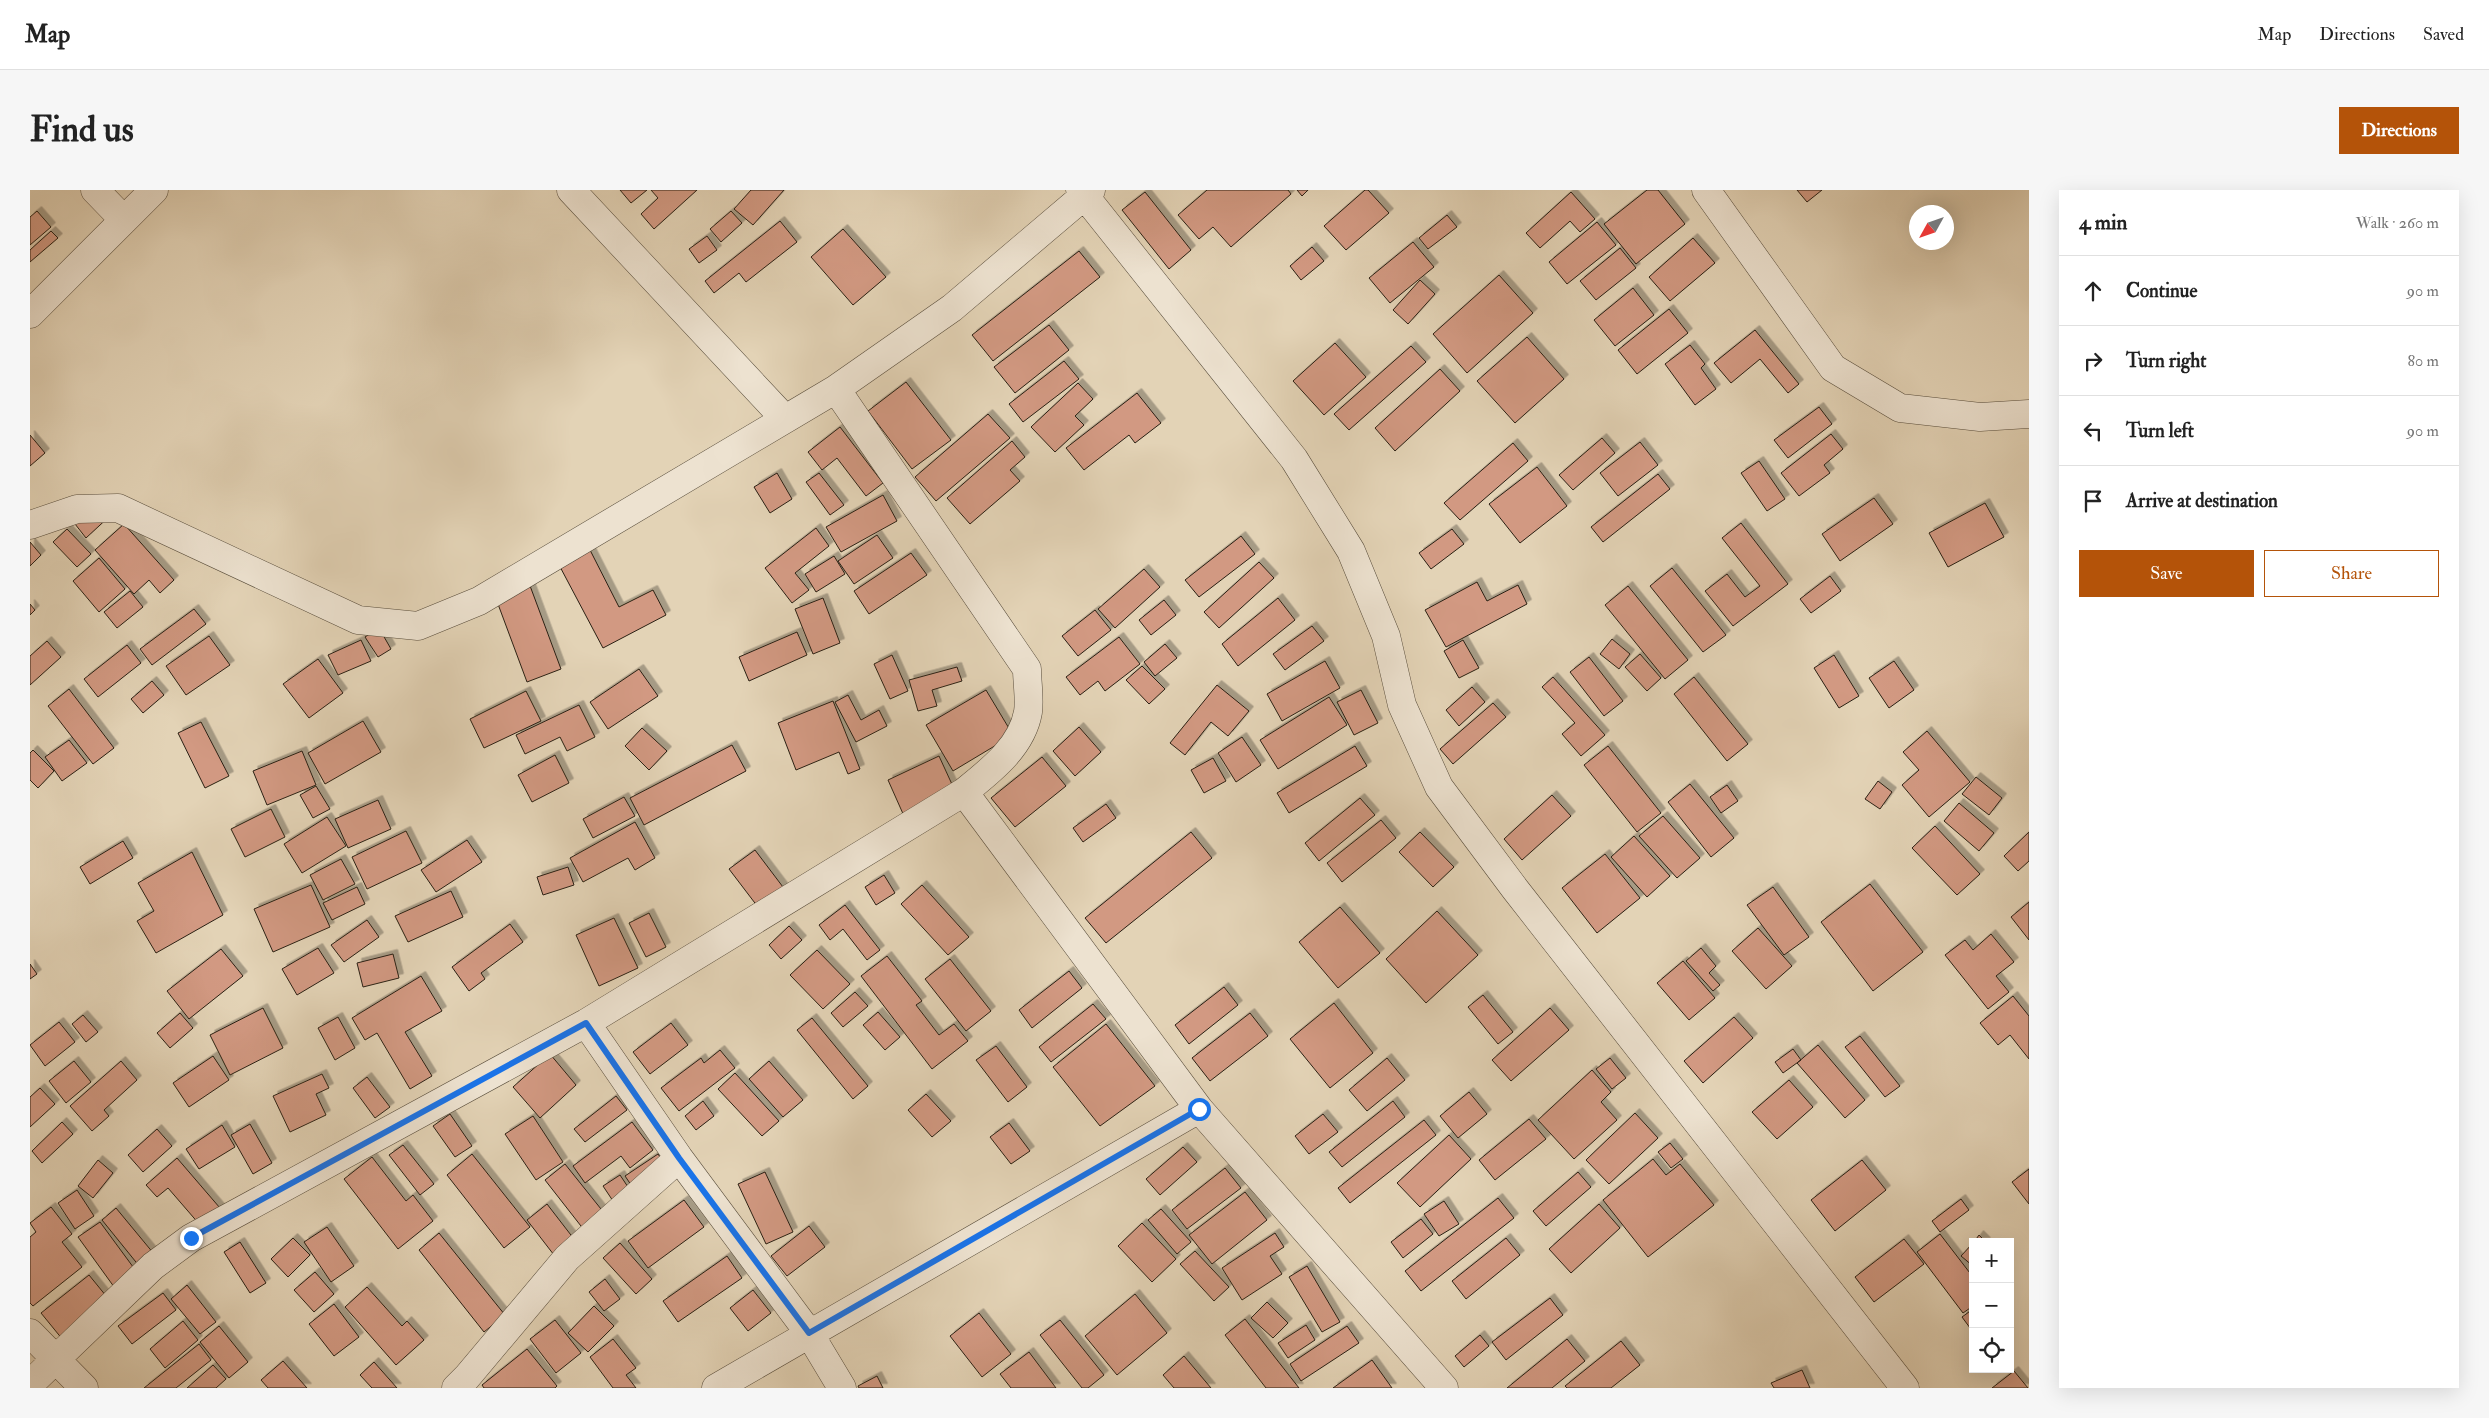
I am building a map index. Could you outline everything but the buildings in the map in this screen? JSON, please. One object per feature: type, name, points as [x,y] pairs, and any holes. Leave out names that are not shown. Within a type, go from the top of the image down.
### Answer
[{"type":"street","points":[[95,190],[124,220]]},
{"type":"street","points":[[30,314],[154,190]]},
{"type":"street","points":[[571,190],[785,419]]},
{"type":"street","points":[[1706,190],[1833,368],[1900,408],[1980,418],[2029,414]]},
{"type":"street","points":[[30,524],[77,509],[118,508],[358,620],[418,626],[479,601],[836,389],[952,308],[1085,192],[1294,459],[1351,551],[1386,636],[1402,705],[1439,787],[1515,889],[1905,1388]]},
{"type":"street","points":[[30,1384],[154,1266],[191,1238],[586,1023],[964,792],[997,764],[1019,738],[1028,711],[1027,669],[836,389]]},
{"type":"street","points":[[964,792],[1199,1109],[1444,1388]]},
{"type":"street","points":[[586,1023],[679,1158],[809,1333],[842,1388]]},
{"type":"street","points":[[716,1388],[1199,1109]]},
{"type":"street","points":[[456,1388],[468,1377],[567,1258],[679,1158]]},
{"type":"street","points":[[30,1333],[84,1388]]},
{"type":"route","points":[[191,1238],[586,1023],[679,1158],[809,1333],[1199,1109]]}]
